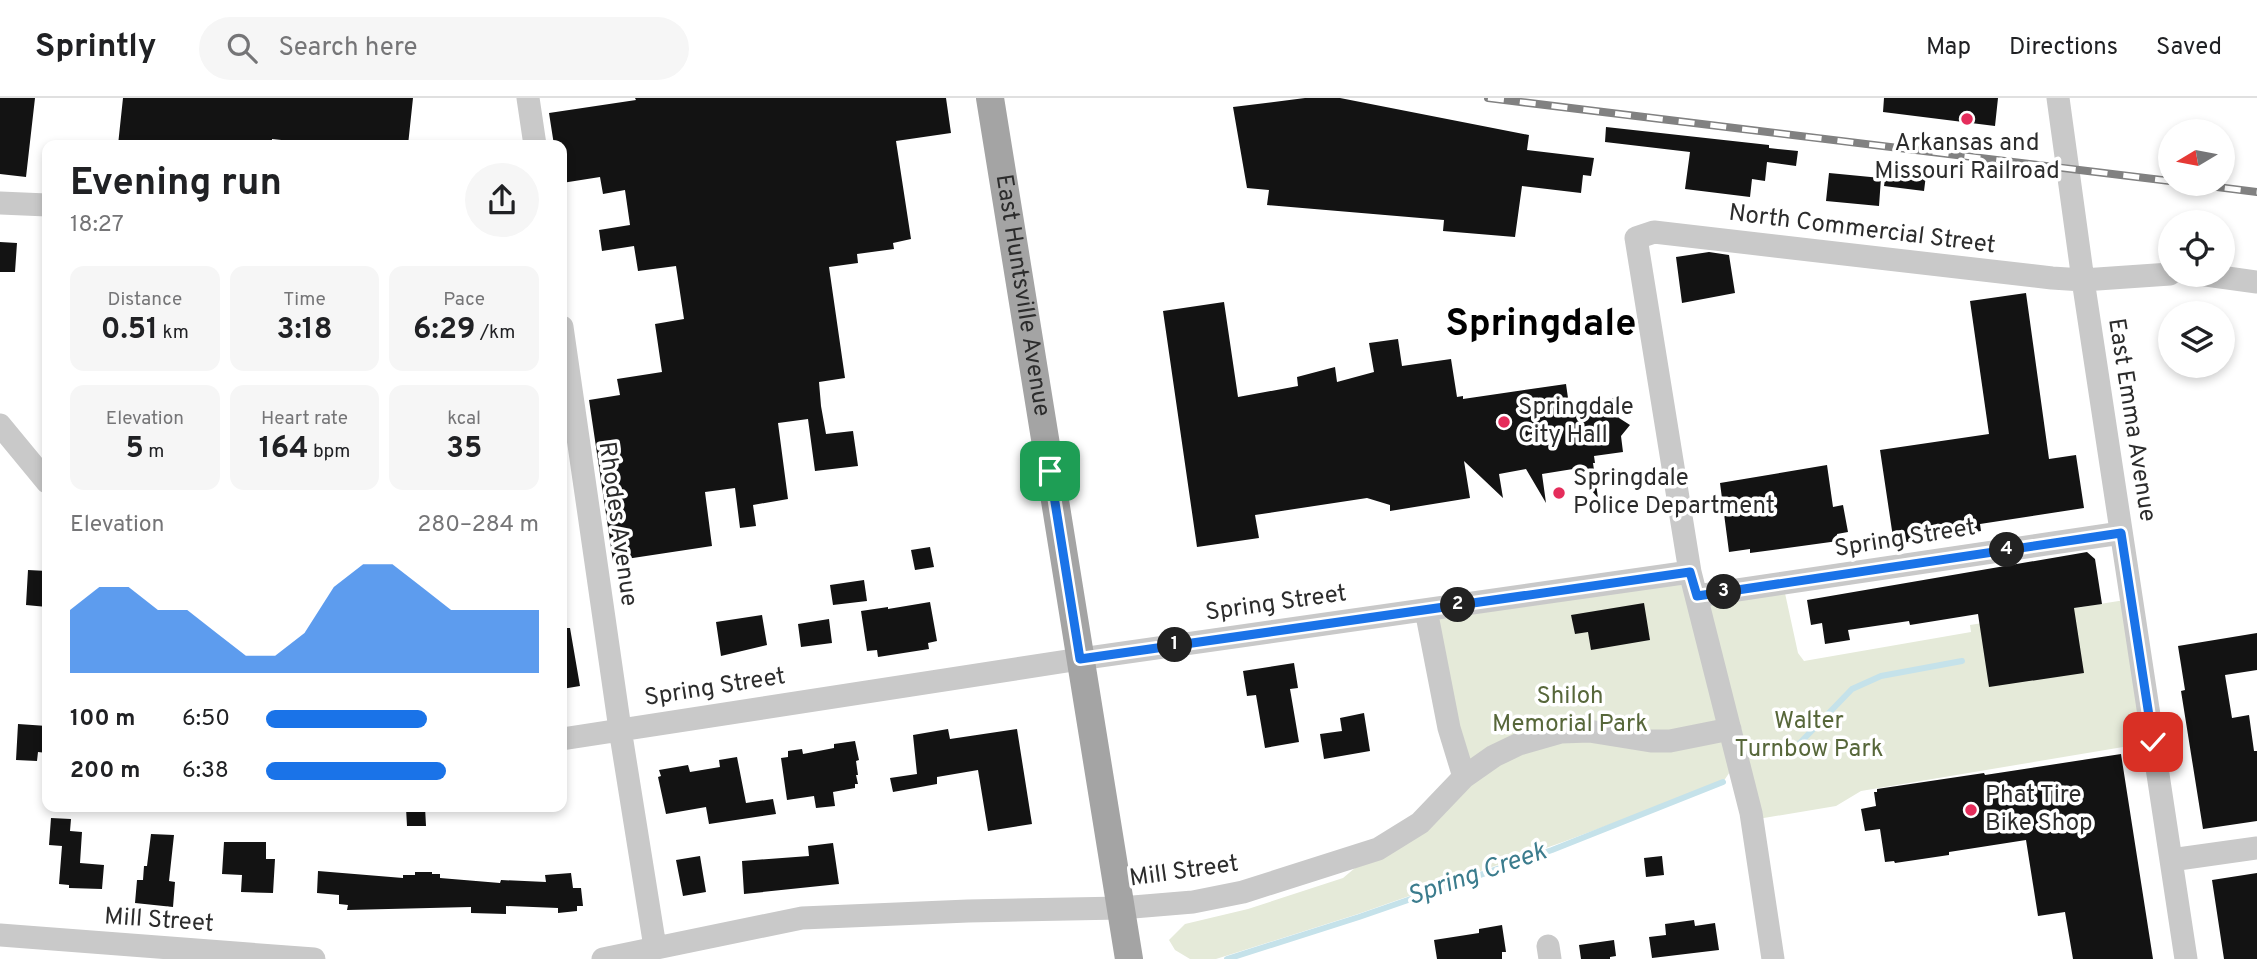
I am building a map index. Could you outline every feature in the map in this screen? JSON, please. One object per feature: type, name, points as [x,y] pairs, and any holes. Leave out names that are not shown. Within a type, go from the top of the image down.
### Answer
[{"type":"main road","name":"East Huntsville Avenue","points":[[990,98],[1129,959]]},
{"type":"street","points":[[528,98],[534,140]]},
{"type":"street","name":"East Emma Avenue","points":[[2058,98],[2186,959]]},
{"type":"street","points":[[0,203],[42,205]]},
{"type":"street","name":"North Commercial Street","points":[[1690,572],[1636,239],[1654,232],[2083,280],[2158,275]]},
{"type":"street","points":[[2235,279],[2257,282]]},
{"type":"street","name":"Rhodes Avenue","points":[[567,362],[620,729],[655,947]]},
{"type":"street","points":[[0,425],[42,476]]},
{"type":"street","name":"Spring Street","points":[[1697,596],[2121,533]]},
{"type":"street","points":[[1690,572],[1751,813],[1773,959]]},
{"type":"street","name":"Spring Street","points":[[620,729],[1080,659],[1690,572]]},
{"type":"street","points":[[1426,610],[1449,728],[1464,777]]},
{"type":"street","points":[[567,738],[620,729]]},
{"type":"street","name":"Mill Street","points":[[603,959],[803,918],[1121,908],[1193,902],[1243,892],[1378,849],[1420,823],[1464,777],[1519,744],[1561,732],[1590,730],[1651,741],[1670,741],[1730,729]]},
{"type":"street","points":[[2171,860],[2257,848]]},
{"type":"street","name":"Mill Street","points":[[0,935],[314,959]]},
{"type":"green space","points":[[1690,572],[1697,596],[1783,584],[1798,653],[1804,661],[1971,632],[1970,625],[2131,599],[2153,742],[1861,791],[1836,806],[1752,820],[1738,760],[1723,782],[1358,914],[1216,959],[1190,959],[1175,950],[1169,940],[1185,924],[1248,909],[1343,878],[1464,777],[1426,610]]},
{"type":"building","points":[[0,98],[35,98],[26,177],[0,174]]},
{"type":"building","points":[[123,98],[413,98],[409,140],[119,140]]},
{"type":"building","points":[[635,98],[946,98],[951,133],[896,141],[911,239],[893,243],[894,249],[857,254],[858,263],[829,267],[845,378],[819,382],[821,406],[826,434],[853,431],[858,466],[815,471],[808,419],[778,423],[788,499],[753,505],[756,526],[740,528],[735,488],[705,492],[712,546],[613,561],[589,400],[620,395],[617,379],[662,372],[655,324],[684,319],[676,266],[638,271],[634,246],[602,251],[599,230],[630,225],[625,190],[603,194],[600,177],[567,182],[567,140],[553,140],[549,113],[636,100]]},
{"type":"building","points":[[1305,98],[1340,98],[1529,135],[1527,150],[1594,158],[1591,176],[1583,175],[1581,193],[1522,186],[1515,237],[1443,231],[1444,220],[1267,205],[1269,190],[1247,188],[1233,107]]},
{"type":"building","name":"Arkansas and Missouri Railroad","points":[[1884,98],[1998,98],[1995,126],[1883,112]]},
{"type":"building","points":[[1606,127],[1769,145],[1769,148],[1798,151],[1796,166],[1767,162],[1765,181],[1752,179],[1750,197],[1685,189],[1690,152],[1605,142]]},
{"type":"building","points":[[1888,161],[1927,167],[1924,191],[1884,186]]},
{"type":"building","points":[[1829,173],[1881,178],[1879,206],[1826,201]]},
{"type":"building","points":[[0,242],[17,243],[15,272],[0,272]]},
{"type":"building","points":[[1709,252],[1729,255],[1735,293],[1682,303],[1676,257]]},
{"type":"building","points":[[2026,293],[2049,459],[2076,455],[2084,508],[1980,524],[1981,531],[1894,544],[1880,450],[1989,434],[1970,301]]},
{"type":"building","points":[[1224,302],[1238,397],[1298,386],[1297,377],[1335,367],[1337,382],[1374,372],[1369,343],[1398,339],[1402,366],[1451,359],[1457,397],[1463,396],[1463,399],[1566,384],[1569,405],[1615,398],[1619,418],[1630,425],[1621,436],[1623,452],[1594,456],[1598,498],[1573,469],[1542,474],[1546,503],[1526,469],[1499,474],[1503,498],[1464,461],[1470,498],[1390,511],[1390,505],[1367,498],[1255,515],[1259,538],[1197,547],[1163,311]]},
{"type":"building","points":[[1827,465],[1833,507],[1843,505],[1848,532],[1837,534],[1838,541],[1750,553],[1750,549],[1729,552],[1720,483]]},
{"type":"building","points":[[930,547],[934,567],[915,570],[911,550]]},
{"type":"building","points":[[2087,552],[2095,559],[2102,604],[2074,608],[2084,673],[1989,687],[1978,614],[1910,625],[1909,621],[1848,630],[1850,640],[1825,644],[1822,623],[1811,625],[1807,600]]},
{"type":"building","points":[[28,570],[42,571],[42,607],[26,605]]},
{"type":"building","points":[[864,580],[867,601],[833,605],[830,585]]},
{"type":"building","points":[[930,602],[937,641],[928,643],[929,649],[878,657],[877,650],[867,651],[861,611]]},
{"type":"building","points":[[1644,603],[1650,640],[1591,650],[1588,632],[1575,634],[1571,615]]},
{"type":"building","points":[[762,615],[767,645],[721,656],[716,622]]},
{"type":"building","points":[[829,619],[832,643],[801,647],[798,624]]},
{"type":"building","points":[[567,628],[570,628],[580,686],[567,688]]},
{"type":"building","points":[[2257,633],[2257,670],[2225,675],[2232,718],[2249,715],[2254,751],[2257,751],[2257,821],[2203,829],[2181,691],[2185,690],[2178,646]]},
{"type":"building","points":[[1294,663],[1298,688],[1290,689],[1299,742],[1265,748],[1256,695],[1247,696],[1243,671]]},
{"type":"building","points":[[1364,713],[1370,751],[1324,759],[1320,734],[1342,731],[1340,718]]},
{"type":"building","points":[[18,724],[42,726],[42,752],[38,752],[37,761],[16,760]]},
{"type":"building","points":[[948,729],[950,739],[1017,729],[1032,824],[988,831],[978,770],[937,777],[937,784],[893,792],[890,778],[917,774],[913,735]]},
{"type":"building","points":[[855,741],[859,760],[856,761],[858,784],[855,784],[855,788],[833,792],[835,806],[816,808],[814,796],[787,800],[781,758],[788,757],[788,751],[802,749],[803,754],[834,748],[834,744]]},
{"type":"building","points":[[2121,754],[2153,959],[2073,959],[2065,912],[2038,916],[2026,840],[1895,863],[1885,862],[1880,829],[1865,831],[1861,809],[1876,806],[1874,792],[1877,792],[1877,789]]},
{"type":"building","points":[[737,757],[746,803],[773,799],[776,814],[709,824],[706,807],[666,814],[659,770],[688,765],[690,772],[720,767],[719,760]]},
{"type":"building","points":[[406,812],[425,812],[426,826],[407,826]]},
{"type":"building","points":[[51,818],[71,819],[70,831],[82,832],[80,863],[104,865],[102,889],[69,888],[69,885],[59,884],[62,846],[49,845]]},
{"type":"building","points":[[151,834],[174,835],[169,881],[175,882],[173,907],[135,903],[137,880],[143,880],[144,866],[147,866]]},
{"type":"building","points":[[224,842],[266,842],[266,859],[275,859],[273,893],[241,892],[242,875],[222,874]]},
{"type":"building","points":[[833,843],[839,884],[744,894],[742,861],[809,856],[808,846]]},
{"type":"building","points":[[700,856],[706,892],[683,896],[676,860]]},
{"type":"building","points":[[1662,856],[1664,875],[1646,877],[1644,858]]},
{"type":"building","points":[[318,871],[403,878],[403,875],[415,875],[415,872],[432,872],[440,874],[440,878],[500,883],[501,880],[546,882],[545,875],[571,873],[573,888],[581,888],[583,906],[577,906],[577,911],[558,913],[558,908],[506,906],[506,914],[471,913],[471,907],[347,910],[348,905],[339,904],[339,895],[317,893]]},
{"type":"building","points":[[2257,873],[2257,959],[2224,959],[2212,880]]},
{"type":"building","points":[[1694,920],[1695,926],[1715,923],[1719,950],[1652,958],[1649,937],[1666,935],[1665,924]]},
{"type":"building","points":[[1502,925],[1506,952],[1502,952],[1502,959],[1437,959],[1434,940],[1479,933],[1479,929]]},
{"type":"building","points":[[1614,940],[1616,956],[1610,959],[1581,959],[1579,945]]},
{"type":"waterway","name":"Spring Creek","points":[[1797,746],[1852,689],[1881,676],[1962,661]]},
{"type":"waterway","name":"Spring Creek","points":[[1227,959],[1359,917],[1552,850],[1723,782]]},
{"type":"railway","points":[[1488,98],[2158,180]]},
{"type":"railway","points":[[2235,189],[2257,192]]},
{"type":"place","name":"Arkansas and Missouri Railroad","points":[[1967,119]]},
{"type":"place","name":"Springdale City Hall","points":[[1504,422]]},
{"type":"place","name":"Springdale Police Department","points":[[1559,493]]},
{"type":"place","name":"Phat Tire Bike Shop","points":[[1971,810]]},
{"type":"district","name":"Springdale","points":[[1541,325]]},
{"type":"route","points":[[1050,471],[1080,659],[1690,572],[1697,596],[2121,533],[2153,742]]},
{"type":"park label","name":"Shiloh Memorial Park","points":[[1570,711]]},
{"type":"park label","name":"Walter Turnbow Park","points":[[1809,736]]}]
